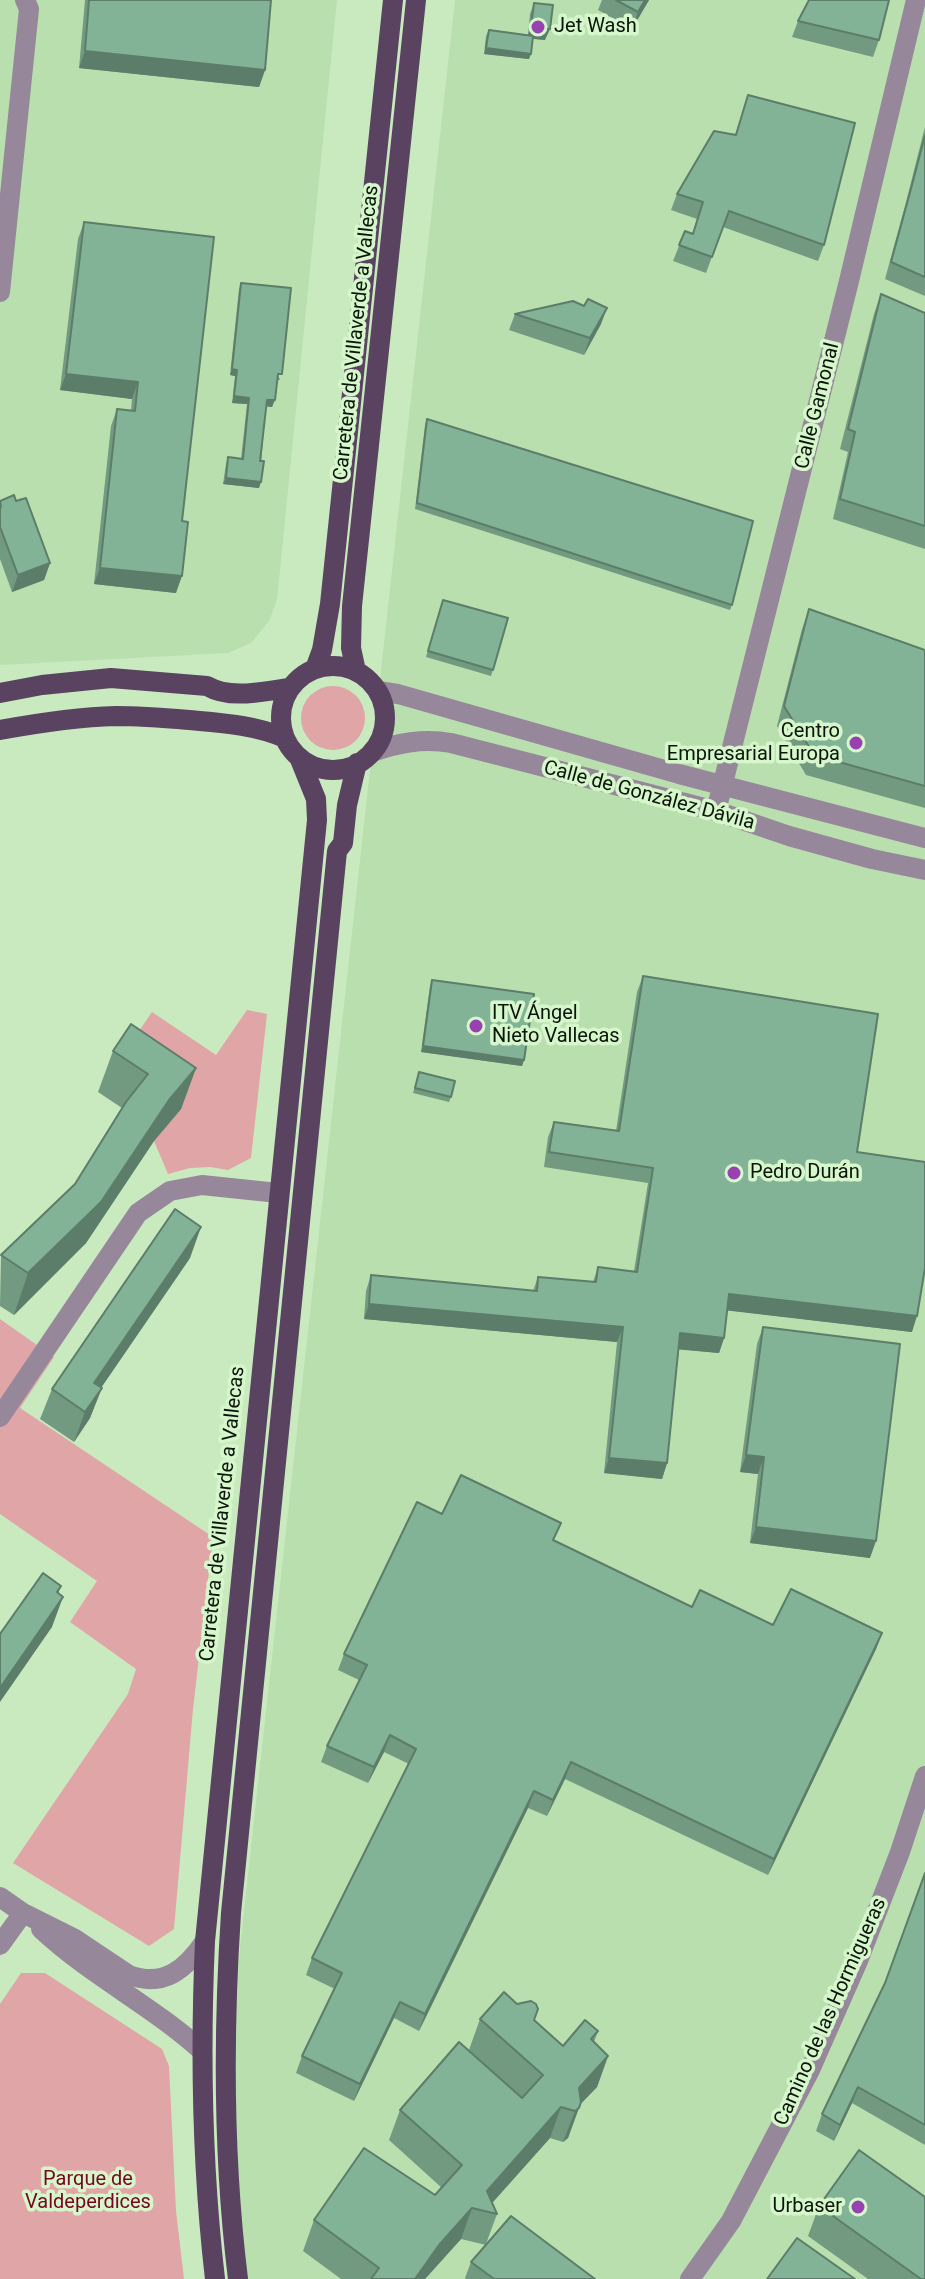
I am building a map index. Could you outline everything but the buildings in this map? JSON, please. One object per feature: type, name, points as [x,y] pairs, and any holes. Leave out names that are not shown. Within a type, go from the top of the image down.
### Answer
[{"type":"main road","name":"Carretera de Villaverde a Vallecas","points":[[315,669],[322,650],[330,604],[393,0]]},
{"type":"main road","name":"Carretera de Villaverde a Vallecas","points":[[356,671],[351,648],[352,606],[416,0]]},
{"type":"main road","points":[[238,2279],[232,2229],[226,2099],[226,1997],[231,1913],[337,851],[343,843],[347,805],[365,758],[381,738],[385,723],[384,706],[378,691],[356,671],[329,665],[304,674],[290,688],[283,704],[281,721],[285,738],[299,757],[312,766],[343,769],[365,758]]},
{"type":"main road","points":[[0,693],[111,678],[207,686],[216,691],[243,693],[290,688]]},
{"type":"main road","points":[[0,730],[117,716],[246,726],[285,738]]},
{"type":"main road","name":"Carretera de Villaverde a Vallecas","points":[[215,2279],[208,2215],[201,2050],[205,1941],[317,820],[316,799],[299,757]]},
{"type":"street","name":"Calle Gamonal","points":[[716,811],[916,0]]},
{"type":"street","points":[[0,292],[9,116],[30,3]]},
{"type":"street","name":"Calle de González Dávila","points":[[378,691],[925,838]]},
{"type":"street","name":"Calle de González Dávila","points":[[365,758],[396,744],[442,742],[716,811],[789,836],[925,870]]},
{"type":"street","points":[[0,1417],[138,1213],[170,1191],[202,1185],[278,1193]]},
{"type":"street","name":"Camino de las Hormigueras","points":[[690,2279],[731,2221],[810,2070],[858,1961],[895,1866],[925,1776]]},
{"type":"street","points":[[0,1897],[23,1913],[67,1953],[201,2050]]},
{"type":"street","points":[[23,1913],[75,1939],[139,1979],[173,1974],[195,1956],[205,1941]]},
{"type":"street","points":[[0,1945],[23,1913]]},
{"type":"shaded area","points":[[0,0],[337,0],[277,600],[269,621],[251,643],[228,653],[0,665]]},
{"type":"shaded area","points":[[455,0],[925,0],[925,2279],[238,2279],[233,2054],[240,1947]]},
{"type":"green space","points":[[333,686],[356,695],[365,718],[356,741],[333,750],[310,741],[301,718],[310,695]]},
{"type":"green space","points":[[247,1010],[267,1014],[251,1158],[228,1170],[190,1168],[168,1174],[116,1065],[152,1012],[216,1055]]},
{"type":"green space","points":[[0,1319],[54,1357],[20,1408],[213,1537],[193,1709],[174,1929],[149,1946],[13,1863],[128,1694],[136,1669],[70,1622],[97,1581],[0,1514]]},
{"type":"green space","name":"Parque de Valdeperdices","points":[[21,1973],[45,1973],[162,2049],[169,2066],[176,2211],[184,2279],[0,2279],[0,2004]]},
{"type":"place","name":"Jet Wash","points":[[538,27]]},
{"type":"place","name":"Centro Empresarial Europa","points":[[856,743]]},
{"type":"place","name":"ITV Ángel Nieto Vallecas","points":[[476,1026]]},
{"type":"place","name":"Pedro Durán","points":[[734,1173]]},
{"type":"place","name":"Urbaser","points":[[858,2207]]}]
